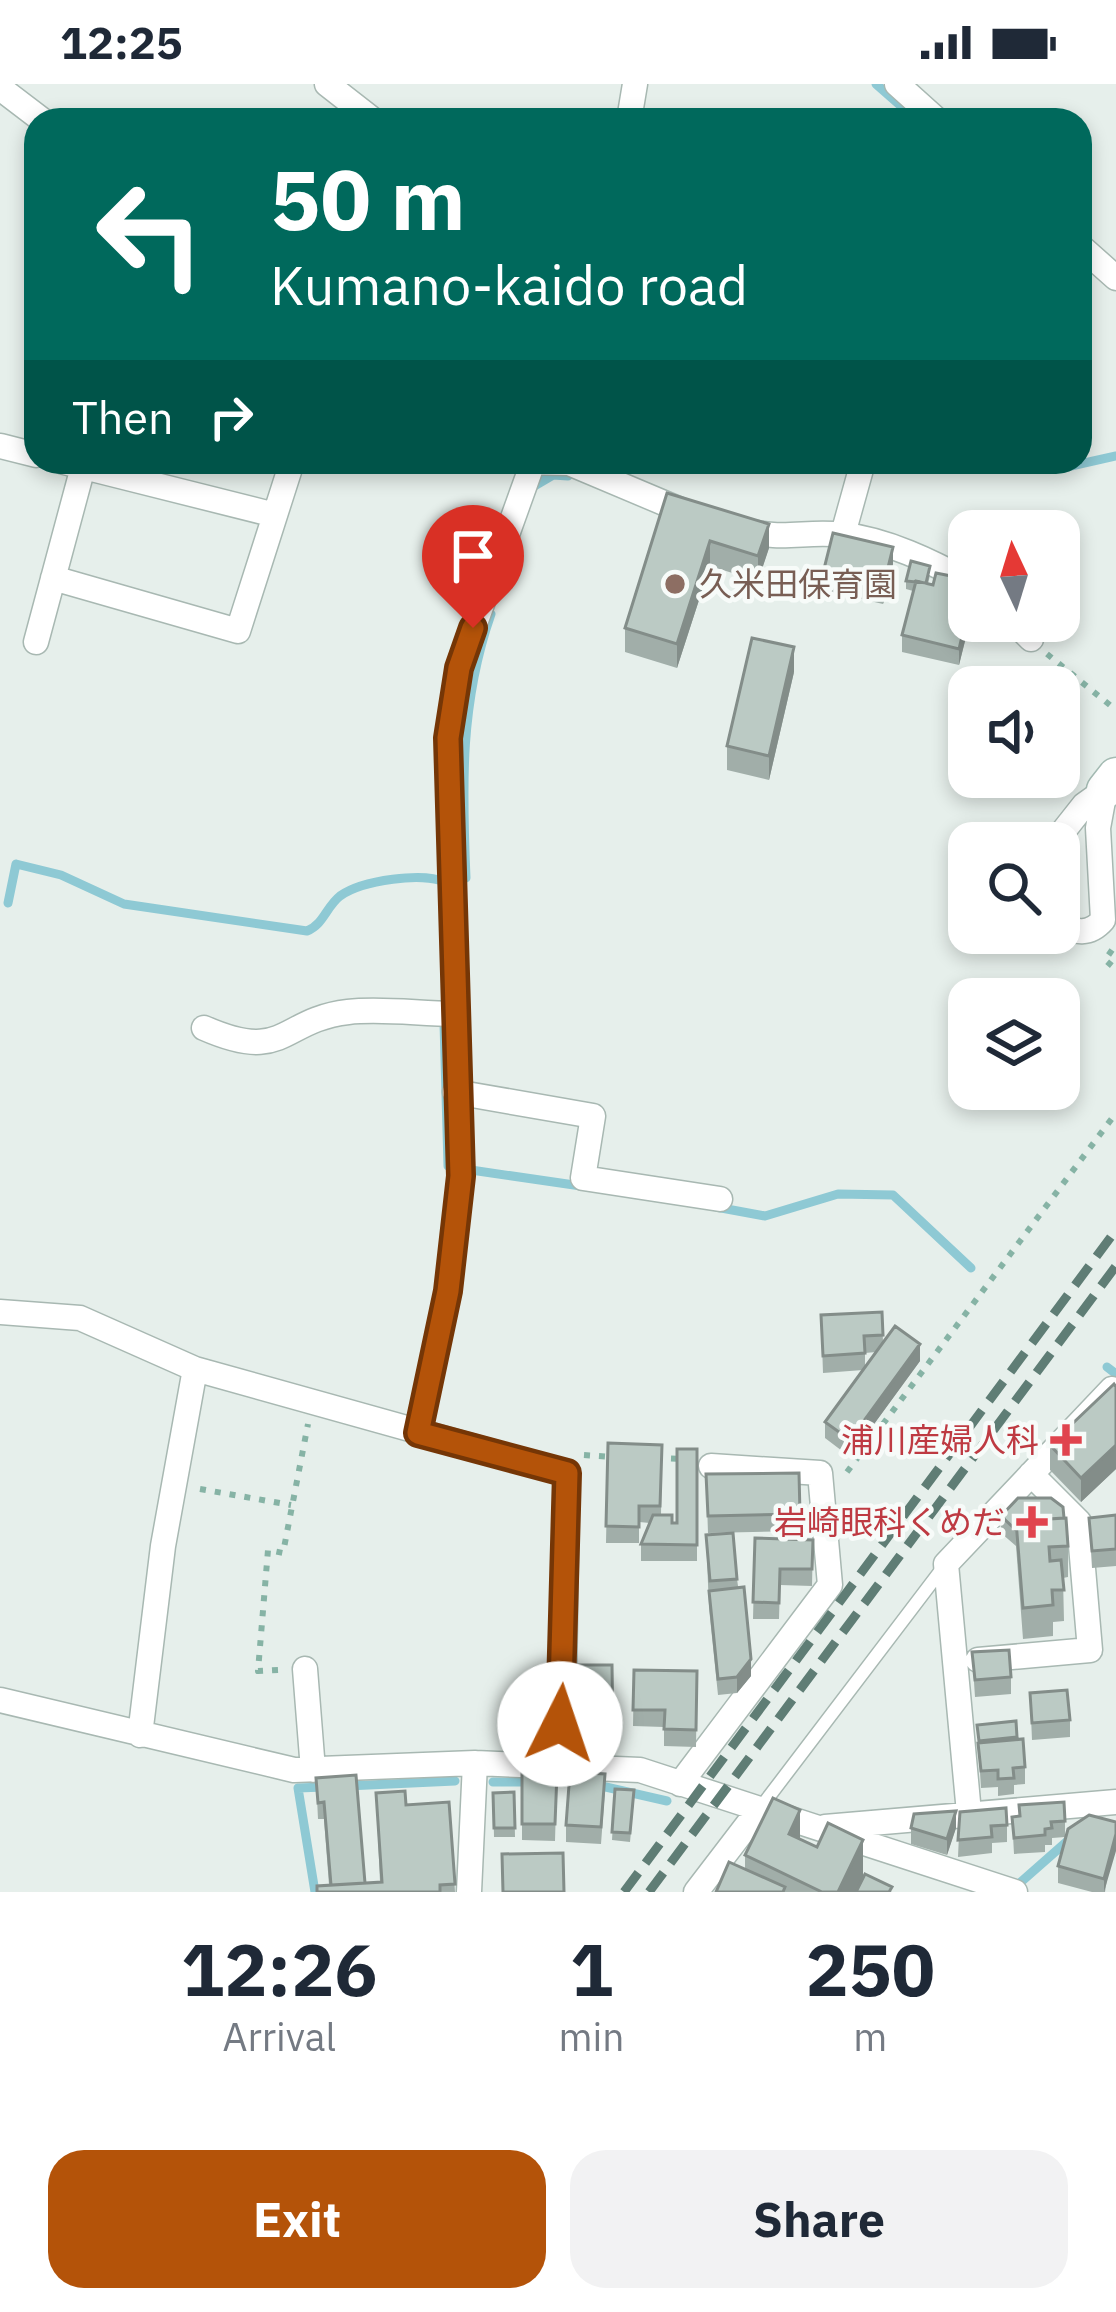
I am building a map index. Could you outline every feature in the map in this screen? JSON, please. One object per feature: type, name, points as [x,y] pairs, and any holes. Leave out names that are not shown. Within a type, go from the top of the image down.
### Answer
[{"type":"street","points":[[327,84],[358,108]]},
{"type":"street","points":[[897,84],[924,108]]},
{"type":"street","points":[[0,88],[26,108]]},
{"type":"street","points":[[1092,257],[1116,278]]},
{"type":"street","points":[[36,642],[53,578],[67,474]]},
{"type":"street","points":[[113,474],[275,515]]},
{"type":"street","points":[[53,578],[238,631],[288,474]]},
{"type":"street","points":[[418,1433],[448,1291],[461,1176],[448,738],[459,668],[521,474]]},
{"type":"street","points":[[594,474],[666,506],[773,539],[843,534],[948,571]]},
{"type":"street","points":[[843,534],[860,474]]},
{"type":"street","points":[[1070,822],[1110,783]]},
{"type":"street","points":[[1080,933],[1095,930],[1103,920],[1098,828],[1110,783]]},
{"type":"street","points":[[1080,840],[1101,853]]},
{"type":"street","points":[[204,1028],[244,1046],[274,1042],[345,1012],[454,1015]]},
{"type":"street","points":[[455,1092],[593,1116],[583,1178],[720,1199]]},
{"type":"street","points":[[0,1312],[80,1318],[194,1370],[567,1473],[565,1657],[557,1767]]},
{"type":"street","points":[[140,1735],[194,1370]]},
{"type":"street","points":[[969,1813],[946,1564],[1112,1389],[1116,1392]]},
{"type":"street","points":[[680,1784],[830,1585],[820,1473],[711,1466]]},
{"type":"street","points":[[955,1663],[1090,1650],[1079,1522],[1031,1474]]},
{"type":"street","points":[[305,1669],[313,1770]]},
{"type":"street","points":[[0,1700],[294,1770],[476,1763],[640,1770],[1015,1892]]},
{"type":"street","points":[[469,1892],[476,1763]]},
{"type":"street","points":[[811,1828],[1116,1802]]},
{"type":"street","points":[[696,1892],[758,1811]]},
{"type":"lane","points":[[758,1811],[946,1564]]},
{"type":"path","points":[[1036,642],[1116,710]]},
{"type":"path","points":[[1116,946],[1105,960],[1116,969]]},
{"type":"path","points":[[823,1503],[1116,1113]]},
{"type":"path","points":[[305,1669],[258,1671],[268,1550],[283,1552],[313,1403]]},
{"type":"path","points":[[567,1473],[572,1455],[616,1456]]},
{"type":"path","points":[[638,1457],[703,1460],[711,1466]]},
{"type":"path","points":[[176,1483],[291,1505]]},
{"type":"building","points":[[667,493],[769,524],[758,556],[710,541],[677,644],[625,628]]},
{"type":"building","points":[[833,533],[893,547],[883,588],[823,573]]},
{"type":"building","points":[[911,561],[930,566],[926,583],[906,581]]},
{"type":"building","points":[[936,573],[948,575],[948,642],[961,642],[959,649],[902,635],[916,581],[933,585]]},
{"type":"building","points":[[752,638],[794,647],[769,756],[727,746]]},
{"type":"building","points":[[882,1312],[883,1335],[864,1336],[865,1353],[823,1356],[821,1315]]},
{"type":"building","points":[[895,1326],[920,1344],[850,1440],[825,1422]]},
{"type":"building","points":[[1114,1384],[1116,1445],[1081,1478],[1050,1445]]},
{"type":"building","points":[[608,1443],[662,1445],[660,1506],[639,1506],[639,1527],[606,1526]]},
{"type":"building","points":[[677,1449],[697,1449],[697,1545],[641,1544],[653,1515],[672,1515],[672,1523],[677,1523]]},
{"type":"building","points":[[799,1473],[800,1514],[708,1516],[706,1474]]},
{"type":"building","points":[[1018,1498],[1051,1498],[1063,1507],[1064,1518],[1016,1521],[1016,1530],[1001,1516]]},
{"type":"building","points":[[1116,1515],[1116,1549],[1092,1551],[1089,1518]]},
{"type":"building","points":[[1066,1518],[1068,1546],[1049,1547],[1050,1561],[1061,1560],[1064,1590],[1052,1590],[1053,1605],[1023,1608],[1016,1521]]},
{"type":"building","points":[[733,1533],[737,1579],[710,1581],[706,1535]]},
{"type":"building","points":[[755,1538],[813,1540],[812,1569],[780,1569],[779,1603],[753,1602]]},
{"type":"building","points":[[744,1587],[751,1659],[737,1677],[718,1679],[709,1591]]},
{"type":"building","points":[[1009,1650],[1011,1677],[975,1680],[972,1652]]},
{"type":"building","points":[[571,1665],[612,1665],[613,1735],[572,1735]]},
{"type":"building","points":[[634,1670],[697,1671],[696,1730],[664,1729],[665,1710],[633,1710]]},
{"type":"building","points":[[1067,1690],[1070,1720],[1032,1723],[1030,1693]]},
{"type":"building","points":[[1016,1721],[1017,1737],[979,1741],[977,1725]]},
{"type":"building","points":[[1023,1739],[1025,1767],[1013,1768],[1014,1778],[998,1779],[998,1770],[981,1771],[978,1743]]},
{"type":"building","points":[[522,1772],[557,1773],[555,1824],[522,1824]]},
{"type":"building","points":[[570,1772],[605,1774],[601,1827],[566,1825]]},
{"type":"building","points":[[356,1775],[365,1883],[331,1885],[324,1802],[318,1803],[316,1778]]},
{"type":"building","points":[[615,1789],[634,1790],[630,1833],[612,1832]]},
{"type":"building","points":[[405,1791],[406,1805],[449,1802],[455,1884],[440,1885],[440,1892],[317,1892],[317,1886],[382,1882],[376,1793]]},
{"type":"building","points":[[514,1792],[515,1828],[494,1828],[493,1793]]},
{"type":"building","points":[[773,1798],[800,1810],[789,1834],[817,1847],[828,1823],[863,1840],[838,1892],[822,1892],[745,1855]]},
{"type":"building","points":[[1064,1802],[1065,1821],[1051,1822],[1045,1835],[1014,1838],[1012,1817],[1020,1816],[1019,1805]]},
{"type":"building","points":[[1006,1808],[1007,1825],[991,1826],[992,1837],[958,1840],[960,1812]]},
{"type":"building","points":[[956,1811],[947,1839],[911,1828],[914,1814]]},
{"type":"building","points":[[1089,1815],[1116,1822],[1104,1879],[1058,1866],[1068,1829]]},
{"type":"building","points":[[563,1853],[564,1892],[503,1892],[502,1854]]},
{"type":"building","points":[[729,1862],[785,1887],[783,1892],[716,1892]]},
{"type":"building","points":[[865,1874],[892,1887],[889,1892],[856,1892]]},
{"type":"waterway","points":[[876,84],[903,108]]},
{"type":"waterway","points":[[1092,461],[1116,456]]},
{"type":"waterway","points":[[536,485],[553,475],[568,476]]},
{"type":"waterway","points":[[466,878],[468,712],[491,614]]},
{"type":"waterway","points":[[8,903],[16,864],[61,875],[124,904],[307,931],[350,890],[408,878],[444,882]]},
{"type":"waterway","points":[[444,1023],[448,1166]]},
{"type":"waterway","points":[[471,1170],[581,1186]]},
{"type":"waterway","points":[[716,1207],[765,1216],[838,1194],[893,1195],[971,1268]]},
{"type":"waterway","points":[[1107,1367],[1116,1374]]},
{"type":"waterway","points":[[347,1786],[455,1781]]},
{"type":"waterway","points":[[493,1782],[532,1782]]},
{"type":"waterway","points":[[597,1785],[667,1801]]},
{"type":"waterway","points":[[315,1892],[298,1788],[324,1787]]},
{"type":"waterway","points":[[1013,1889],[1072,1837]]},
{"type":"railway","points":[[624,1892],[1116,1230]]},
{"type":"railway","points":[[649,1892],[1116,1266]]},
{"type":"place","name":"久米田保育園","points":[[675,584]]},
{"type":"place","name":"浦川産婦人科","points":[[1066,1440]]},
{"type":"place","name":"岩崎眼科くめだ","points":[[1032,1522]]},
{"type":"route","points":[[473,628],[459,668],[448,738],[461,1176],[448,1291],[418,1433],[567,1473],[560,1724]]}]
